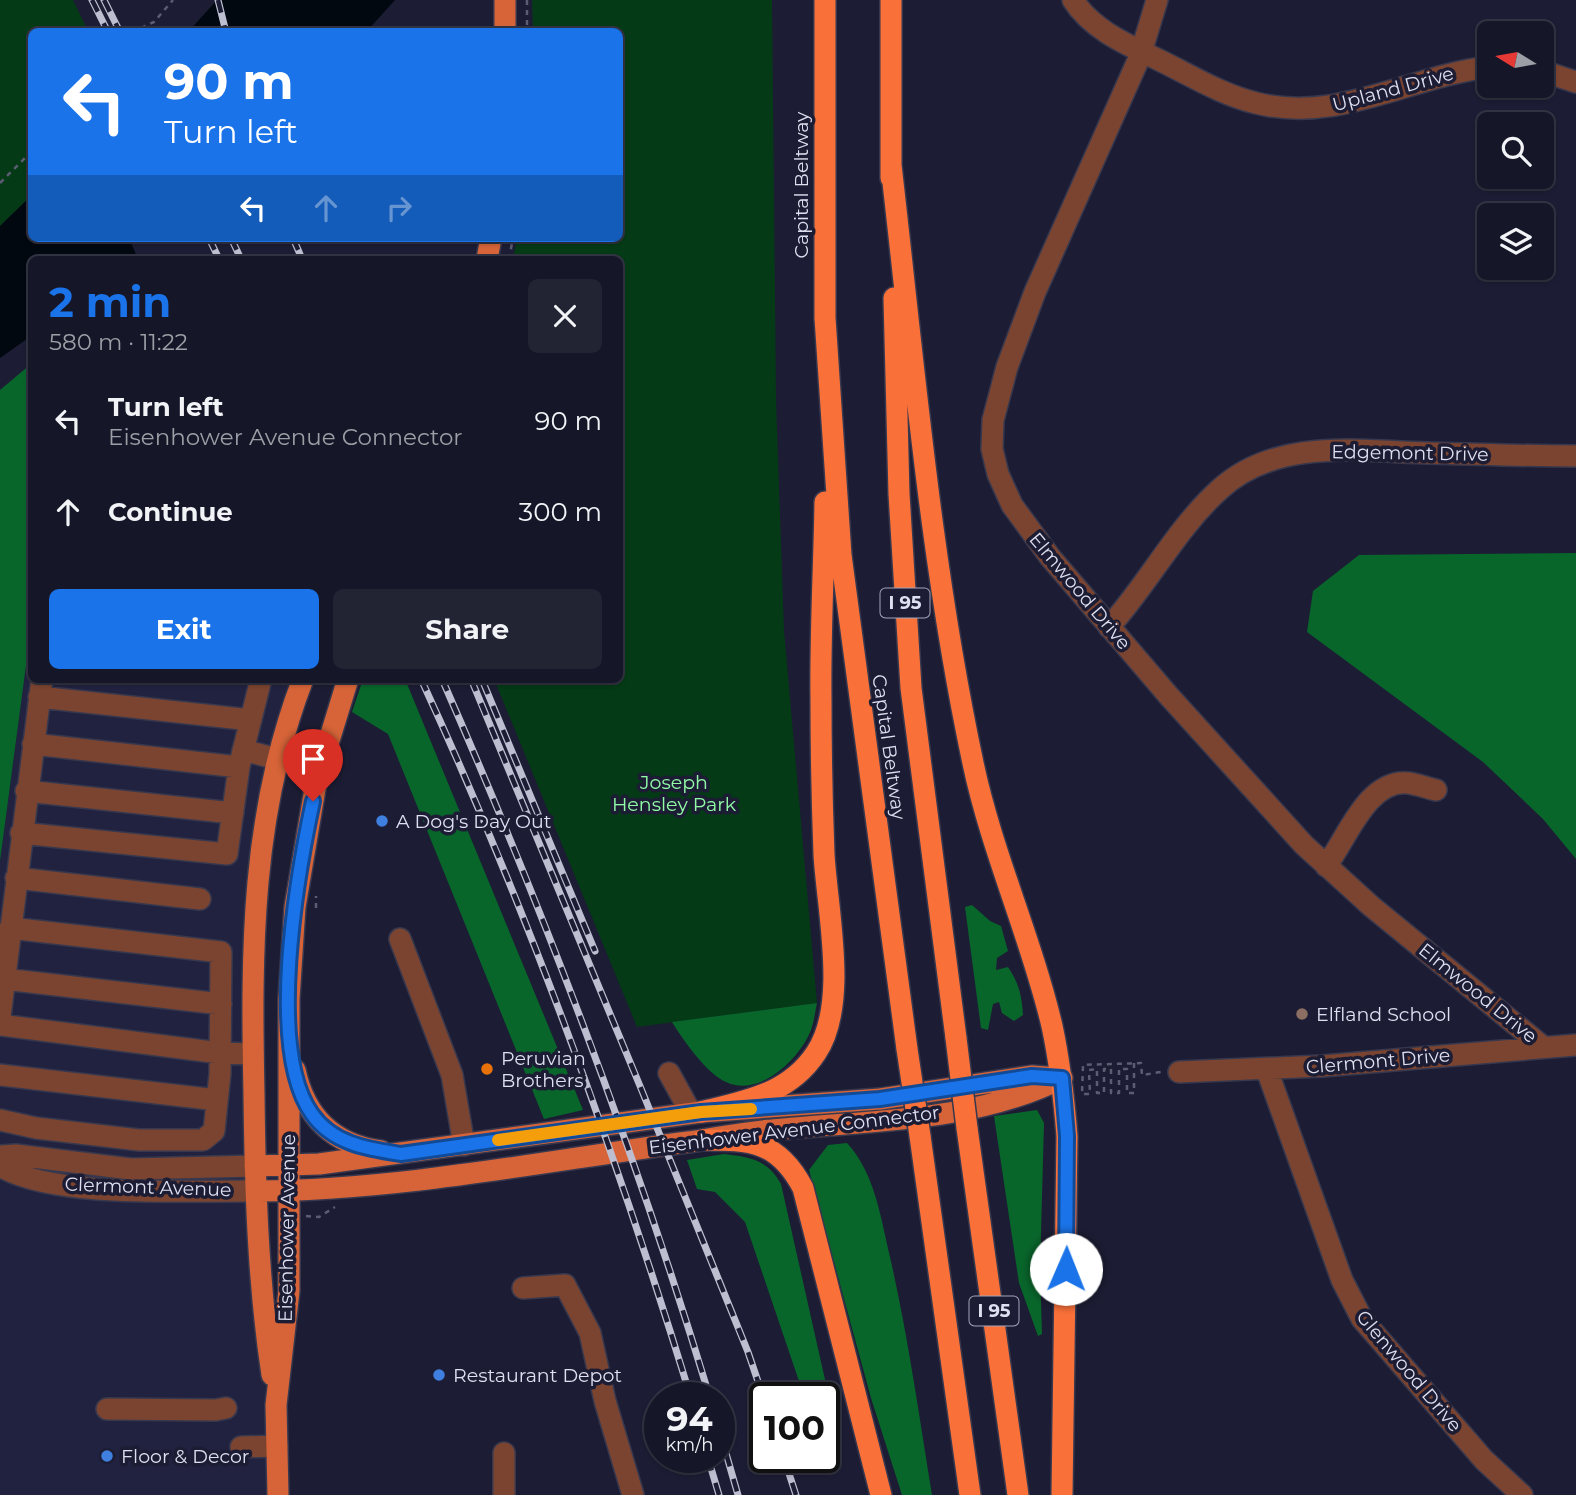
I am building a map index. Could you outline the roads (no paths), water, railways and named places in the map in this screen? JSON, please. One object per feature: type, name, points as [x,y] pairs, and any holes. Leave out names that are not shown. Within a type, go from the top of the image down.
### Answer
[{"type":"highway","name":"Capital Beltway","points":[[825,0],[823,203],[828,377],[841,555],[970,1495]]},
{"type":"highway","name":"Capital Beltway","points":[[891,0],[891,165],[899,494],[909,665],[967,1128],[1018,1495]]},
{"type":"highway","points":[[891,165],[932,517],[959,696],[988,823],[1052,1025],[1062,1078],[1067,1136],[1062,1495]]},
{"type":"highway","points":[[696,1113],[761,1097],[788,1083],[816,1053],[831,1013],[832,947],[824,854],[821,697],[828,377]]},
{"type":"highway","points":[[703,1140],[738,1140],[768,1147],[791,1166],[803,1188],[881,1495]]},
{"type":"main road","points":[[505,0],[505,28]]},
{"type":"main road","name":"Eisenhower Avenue","points":[[278,1495],[276,1405],[264,1307],[255,1166],[253,1054],[256,882],[277,760],[302,683]]},
{"type":"main road","name":"Eisenhower Avenue","points":[[276,1405],[289,1291],[288,1041],[292,953],[302,861],[316,783],[347,683]]},
{"type":"main road","points":[[288,1041],[302,1096],[325,1129],[363,1149],[401,1154]]},
{"type":"main road","name":"Eisenhower Avenue Connector","points":[[255,1166],[401,1154],[696,1113],[880,1099],[1032,1076],[1062,1078]]},
{"type":"main road","name":"Eisenhower Avenue Connector","points":[[257,1191],[332,1189],[771,1130],[882,1123],[1024,1095],[1062,1078]]},
{"type":"street","name":"Upland Drive","points":[[1073,0],[1099,28],[1141,51],[1236,97],[1288,108],[1330,107],[1449,74],[1477,69]]},
{"type":"street","name":"Elmwood Drive","points":[[1157,0],[1141,51],[1035,292],[1007,367],[992,429],[996,467],[1012,505],[1049,557],[1265,803],[1326,866],[1542,1046]]},
{"type":"street","points":[[1554,75],[1576,82]]},
{"type":"street","name":"Edgemont Drive","points":[[1110,627],[1216,492],[1237,475],[1260,463],[1321,451],[1364,448],[1576,456]]},
{"type":"street","points":[[21,833],[227,855],[241,758],[260,683]]},
{"type":"street","points":[[0,1017],[26,791],[41,688],[251,720]]},
{"type":"street","points":[[33,744],[277,760]]},
{"type":"street","points":[[1326,866],[1343,845],[1355,818],[1382,788],[1406,783],[1436,790]]},
{"type":"street","points":[[26,791],[233,813]]},
{"type":"street","points":[[16,878],[200,899]]},
{"type":"street","points":[[0,1120],[36,1128],[139,1140],[202,1140],[214,1131],[220,1053],[221,952],[10,928]]},
{"type":"street","points":[[400,939],[452,1075],[464,1145]]},
{"type":"street","points":[[4,979],[221,1004]]},
{"type":"street","points":[[0,1025],[220,1053],[253,1054]]},
{"type":"street","name":"Clermont Drive","points":[[1180,1072],[1267,1070],[1576,1045]]},
{"type":"street","name":"Glenwood Drive","points":[[1267,1070],[1342,1280],[1362,1319],[1484,1461],[1522,1495]]},
{"type":"street","points":[[669,1073],[696,1113]]},
{"type":"street","points":[[0,1075],[217,1100]]},
{"type":"street","name":"Clermont Avenue","points":[[0,1156],[16,1155],[131,1169],[255,1166]]},
{"type":"street","name":"Clermont Avenue","points":[[0,1166],[19,1176],[67,1185],[257,1191]]},
{"type":"street","points":[[523,1288],[565,1285],[590,1333],[633,1495]]},
{"type":"street","points":[[107,1409],[226,1408]]},
{"type":"street","points":[[241,1447],[277,1446]]},
{"type":"street","points":[[504,1453],[504,1495]]},
{"type":"railway","points":[[92,0],[106,28]]},
{"type":"railway","points":[[104,0],[118,28]]},
{"type":"railway","points":[[218,0],[225,28]]},
{"type":"railway","points":[[211,242],[218,256]]},
{"type":"railway","points":[[233,242],[240,256]]},
{"type":"railway","points":[[295,242],[301,256]]},
{"type":"railway","points":[[423,683],[498,855],[568,1034],[632,1215],[686,1382]]},
{"type":"railway","points":[[444,683],[517,856],[587,1035],[651,1215],[705,1382]]},
{"type":"railway","points":[[473,683],[640,1086],[758,1382]]},
{"type":"railway","points":[[483,683],[595,951]]},
{"type":"railway","points":[[712,1473],[719,1495]]},
{"type":"railway","points":[[732,1473],[738,1495]]},
{"type":"railway","points":[[789,1473],[796,1495]]},
{"type":"place","name":"A Dog's Day Out","points":[[382,821]]},
{"type":"place","name":"Elfland School","points":[[1302,1014]]},
{"type":"place","name":"Peruvian Brothers","points":[[487,1069]]},
{"type":"place","name":"Restaurant Depot","points":[[439,1375]]},
{"type":"place","name":"Floor & Decor","points":[[107,1456]]},
{"type":"park label","name":"Joseph Hensley Park","points":[[674,793]]}]
